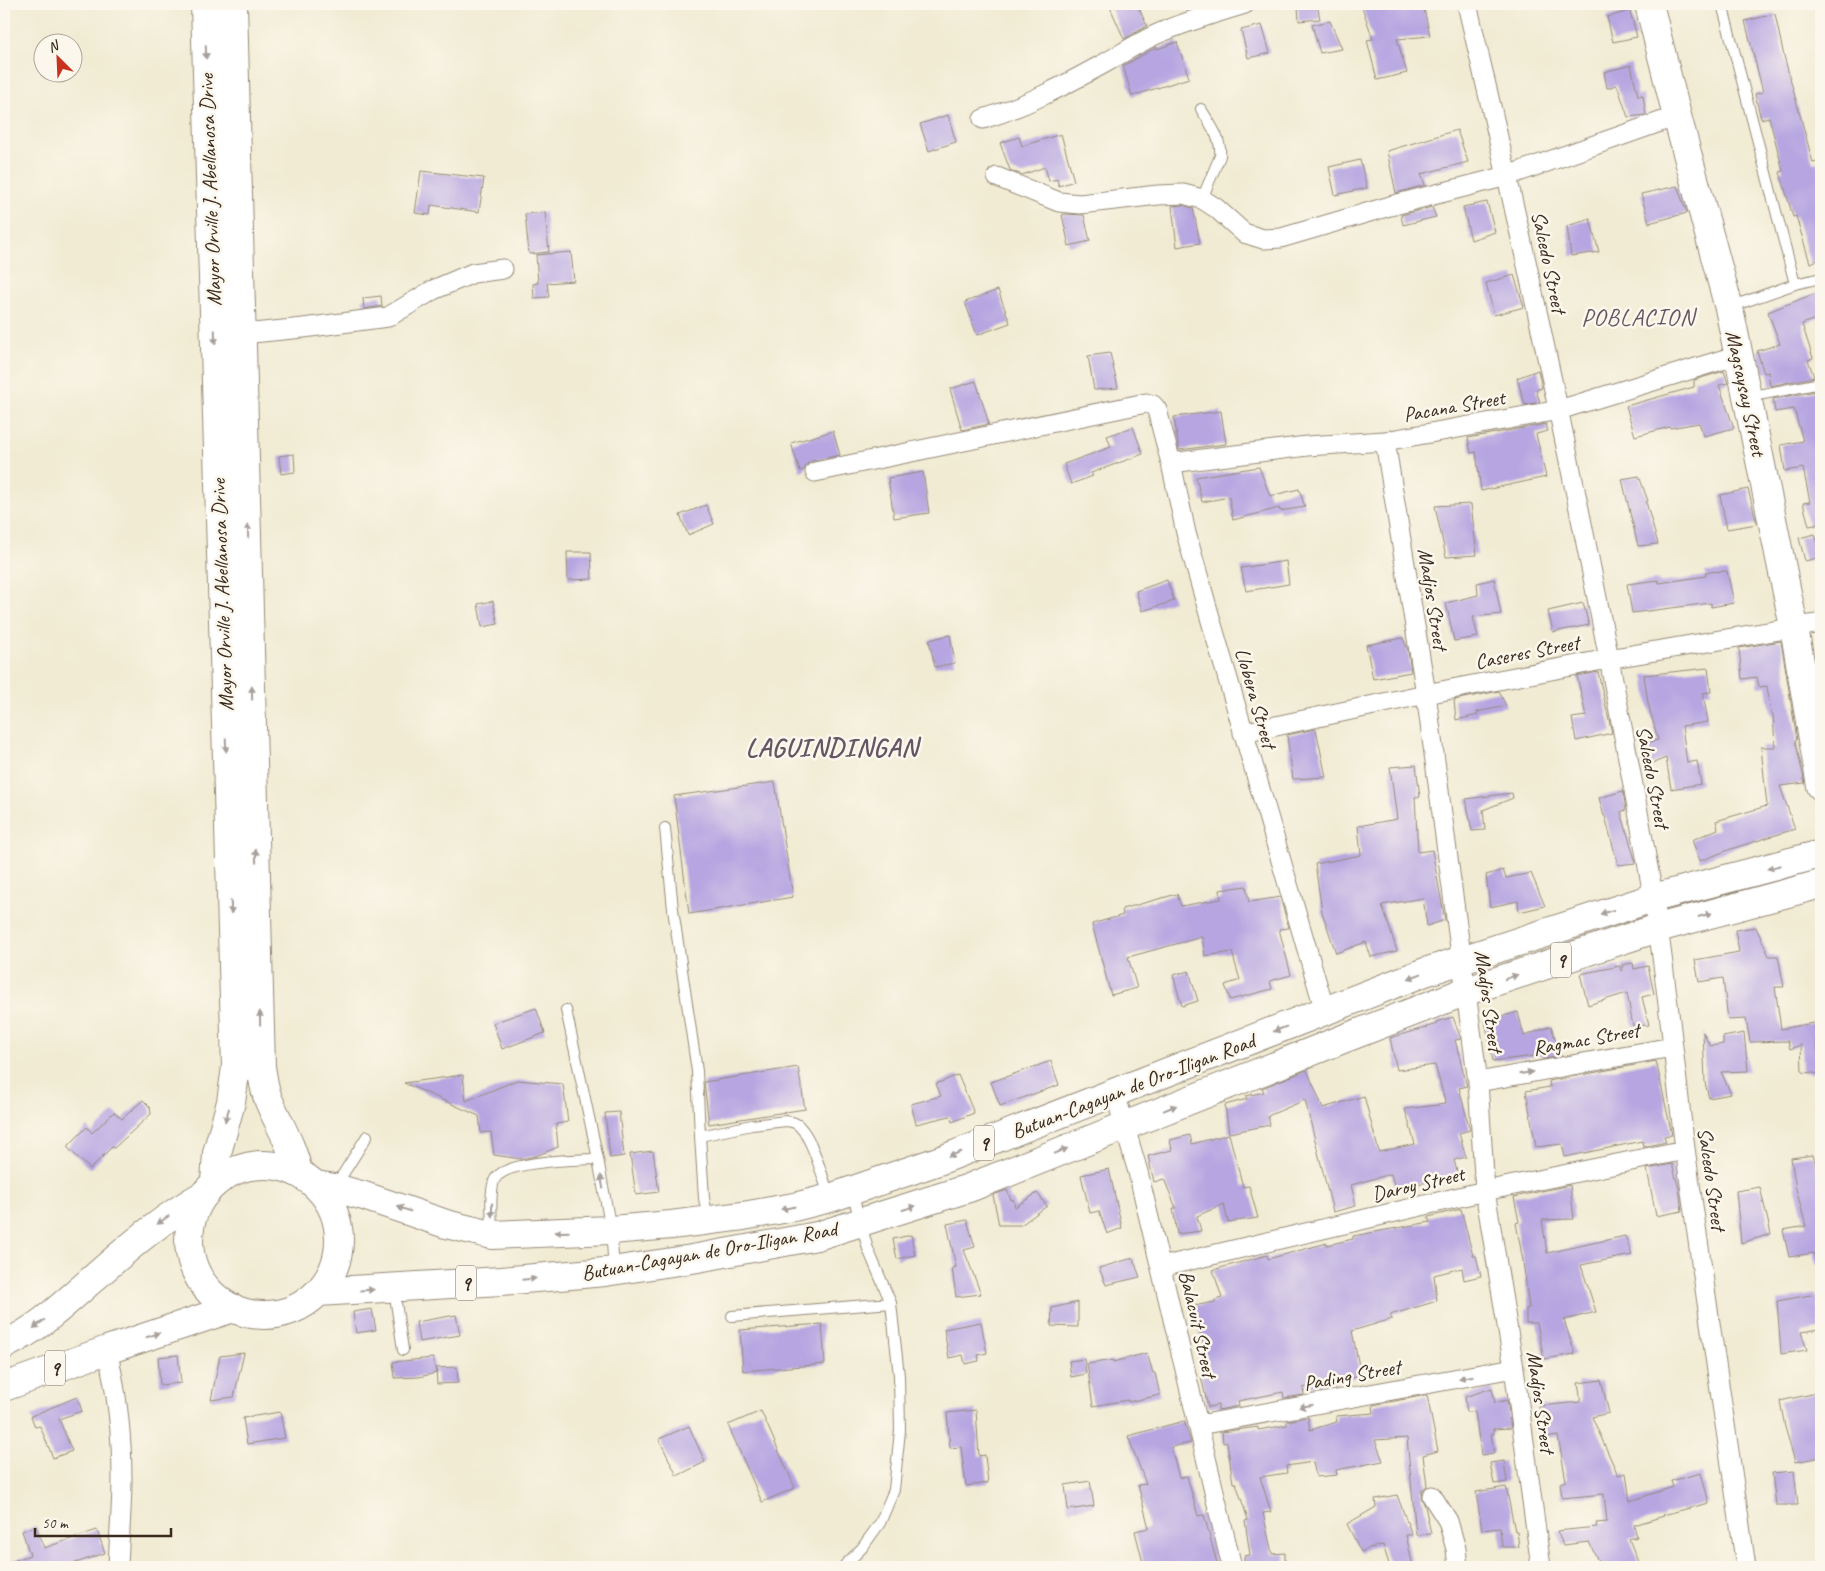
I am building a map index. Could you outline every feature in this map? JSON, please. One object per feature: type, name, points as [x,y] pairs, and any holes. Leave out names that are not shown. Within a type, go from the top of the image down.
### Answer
[{"type":"main road","name":"Mayor Orville J. Abellanosa Drive","points":[[205,4],[236,1067],[231,1102],[217,1153],[210,1189]]},
{"type":"main road","name":"Mayor Orville J. Abellanosa Drive","points":[[233,4],[261,1067],[268,1099],[295,1157],[316,1182]]},
{"type":"main road","name":"Magsaysay Street","points":[[1649,4],[1676,116],[1728,308],[1794,628],[1821,786]]},
{"type":"main road","name":"Butuan-Cagayan de Oro-Iligan Road","points":[[316,1182],[446,1224],[492,1235],[611,1230],[708,1221],[794,1207],[841,1194],[941,1160],[1425,972],[1653,898],[1740,877],[1821,854]]},
{"type":"main road","name":"Butuan-Cagayan de Oro-Iligan Road","points":[[318,1292],[502,1281],[614,1270],[817,1236],[970,1188],[1343,1038],[1464,992],[1658,928],[1821,884]]},
{"type":"main road","name":"9","points":[[4,1344],[30,1331],[158,1224],[230,1173],[247,1167],[264,1165],[282,1167],[316,1182]]},
{"type":"main road","points":[[210,1189],[196,1209],[190,1225],[189,1242],[191,1258],[197,1274],[206,1288],[218,1300],[249,1314],[266,1315],[285,1312],[303,1304],[318,1292],[330,1276],[335,1264],[340,1238],[337,1218],[316,1182]]},
{"type":"main road","name":"9","points":[[4,1387],[233,1308]]},
{"type":"street","points":[[983,119],[1008,112],[1036,100],[1155,35],[1211,14],[1245,4]]},
{"type":"street","name":"Salcedo Street","points":[[1467,4],[1559,410],[1653,898],[1685,1150],[1746,1567]]},
{"type":"street","points":[[996,177],[1058,202],[1080,204],[1183,194],[1202,199],[1216,208],[1244,233],[1263,239],[1281,238],[1390,206],[1507,176],[1676,116]]},
{"type":"street","points":[[242,334],[388,317],[433,290],[473,273],[503,269]]},
{"type":"street","name":"Pacana Street","points":[[1171,463],[1306,446],[1384,441],[1559,410],[1738,355]]},
{"type":"street","name":"Llobera Street","points":[[815,472],[1146,403],[1153,405],[1157,410],[1171,463],[1186,533],[1325,1011]]},
{"type":"street","name":"Madjos Street","points":[[1384,441],[1426,694],[1464,992],[1478,1082],[1485,1191],[1514,1368],[1541,1567]]},
{"type":"street","name":"Caseres Street","points":[[1243,733],[1426,694],[1608,659],[1821,623]]},
{"type":"street","name":"Ragmac Street","points":[[1478,1082],[1672,1047]]},
{"type":"street","name":"Balacuit Street","points":[[1115,1093],[1138,1172],[1232,1567]]},
{"type":"street","name":"Daroy Street","points":[[1161,1267],[1485,1191],[1685,1150]]},
{"type":"street","points":[[107,1350],[114,1383],[121,1438],[122,1480],[118,1567]]},
{"type":"street","name":"Pading Street","points":[[1199,1426],[1514,1368]]},
{"type":"street","points":[[1432,1496],[1448,1521],[1456,1550],[1458,1567]]},
{"type":"lane","points":[[1722,4],[1795,284]]},
{"type":"lane","points":[[1202,110],[1219,141],[1221,149],[1220,156],[1202,199]]},
{"type":"lane","points":[[1728,308],[1795,284],[1821,278]]},
{"type":"lane","points":[[1746,397],[1821,383]]},
{"type":"lane","points":[[664,828],[673,909],[697,1071],[704,1198],[708,1221]]},
{"type":"lane","points":[[566,1010],[598,1159],[611,1230],[614,1270]]},
{"type":"lane","points":[[700,1136],[752,1125],[786,1121],[794,1122],[800,1126],[841,1194],[862,1223],[868,1249],[891,1303],[899,1376],[900,1430],[894,1490],[880,1523],[862,1548],[843,1567]]},
{"type":"lane","points":[[316,1182],[367,1136]]},
{"type":"lane","points":[[492,1235],[493,1188],[495,1180],[501,1172],[514,1167],[540,1163],[598,1159]]},
{"type":"lane","points":[[393,1288],[402,1350]]},
{"type":"lane","points":[[732,1316],[891,1303]]},
{"type":"building","points":[[1118,4],[1137,4],[1147,26],[1124,39],[1110,7]]},
{"type":"building","points":[[1317,4],[1320,19],[1299,21],[1298,6]]},
{"type":"building","points":[[1361,4],[1423,4],[1430,36],[1397,39],[1407,73],[1377,80],[1367,40],[1373,39]]},
{"type":"building","points":[[1630,11],[1637,37],[1613,42],[1607,17]]},
{"type":"building","points":[[1775,14],[1783,52],[1813,163],[1817,162],[1821,178],[1821,259],[1810,263],[1796,216],[1793,217],[1780,172],[1783,171],[1769,117],[1761,119],[1755,94],[1763,92],[1745,21]]},
{"type":"building","points":[[1330,21],[1342,49],[1320,53],[1312,25]]},
{"type":"building","points":[[1262,25],[1270,53],[1248,58],[1241,30]]},
{"type":"building","points":[[1177,42],[1189,78],[1132,96],[1123,66],[1157,47],[1157,49]]},
{"type":"building","points":[[1631,65],[1638,96],[1643,95],[1646,115],[1628,117],[1617,85],[1607,88],[1604,72]]},
{"type":"building","points":[[948,115],[956,142],[929,151],[920,124]]},
{"type":"building","points":[[1457,130],[1468,162],[1421,174],[1425,185],[1396,193],[1387,151]]},
{"type":"building","points":[[1061,134],[1074,181],[1059,186],[1057,179],[1049,181],[1045,167],[1022,175],[1010,170],[1000,143],[1019,137],[1022,146]]},
{"type":"building","points":[[1360,160],[1367,188],[1335,195],[1329,167]]},
{"type":"building","points":[[421,171],[484,178],[479,212],[431,205],[430,215],[415,213]]},
{"type":"building","points":[[1677,186],[1687,213],[1649,223],[1641,194]]},
{"type":"building","points":[[1487,202],[1495,232],[1471,240],[1463,207]]},
{"type":"building","points":[[1182,205],[1193,208],[1200,243],[1177,247],[1172,206]]},
{"type":"building","points":[[1432,207],[1436,217],[1403,225],[1401,215]]},
{"type":"building","points":[[545,212],[549,252],[529,254],[525,214]]},
{"type":"building","points":[[1062,215],[1084,215],[1090,241],[1069,246]]},
{"type":"building","points":[[1590,219],[1599,252],[1571,256],[1567,226]]},
{"type":"building","points":[[571,252],[574,281],[547,283],[549,297],[534,298],[533,284],[538,283],[536,255]]},
{"type":"building","points":[[1514,275],[1524,307],[1494,315],[1486,283]]},
{"type":"building","points":[[998,290],[1010,323],[977,335],[965,302]]},
{"type":"building","points":[[1821,291],[1821,317],[1802,324],[1813,358],[1808,360],[1814,377],[1770,386],[1768,372],[1764,373],[1757,351],[1780,344],[1768,312]]},
{"type":"building","points":[[381,296],[382,306],[364,309],[363,298]]},
{"type":"building","points":[[1110,353],[1118,388],[1094,390],[1088,356]]},
{"type":"building","points":[[1538,370],[1542,388],[1536,390],[1540,402],[1525,405],[1517,378]]},
{"type":"building","points":[[1724,371],[1728,383],[1719,385],[1734,428],[1704,436],[1699,423],[1670,427],[1635,436],[1626,406],[1694,387],[1694,380]]},
{"type":"building","points":[[976,381],[989,424],[962,430],[950,389]]},
{"type":"building","points":[[1821,390],[1821,524],[1809,526],[1803,503],[1810,502],[1803,468],[1785,471],[1781,445],[1803,441],[1794,409],[1775,412],[1773,399]]},
{"type":"building","points":[[1221,411],[1226,444],[1179,450],[1174,417]]},
{"type":"building","points":[[1546,424],[1548,431],[1536,434],[1546,477],[1481,491],[1476,452],[1471,453],[1468,438]]},
{"type":"building","points":[[1133,427],[1143,454],[1091,473],[1093,476],[1071,484],[1064,464],[1111,447],[1107,436]]},
{"type":"building","points":[[833,431],[840,455],[812,461],[807,464],[804,470],[800,471],[791,443]]},
{"type":"building","points":[[294,454],[295,472],[281,474],[279,456]]},
{"type":"building","points":[[1259,467],[1270,496],[1299,489],[1305,507],[1280,511],[1279,508],[1233,520],[1229,497],[1202,502],[1196,477]]},
{"type":"building","points":[[923,472],[929,513],[894,518],[888,478]]},
{"type":"building","points":[[1639,476],[1648,501],[1646,502],[1658,544],[1638,546],[1622,479]]},
{"type":"building","points":[[1748,489],[1757,524],[1727,529],[1720,495]]},
{"type":"building","points":[[1471,504],[1477,555],[1446,557],[1435,506]]},
{"type":"building","points":[[706,505],[714,524],[688,535],[680,515]]},
{"type":"building","points":[[1815,534],[1821,557],[1805,561],[1799,538]]},
{"type":"building","points":[[567,552],[591,552],[592,579],[568,580]]},
{"type":"building","points":[[1286,561],[1289,584],[1246,591],[1241,568]]},
{"type":"building","points":[[1727,571],[1734,603],[1711,607],[1711,603],[1632,613],[1627,584],[1658,580],[1659,583],[1706,576],[1705,572]]},
{"type":"building","points":[[1494,579],[1501,614],[1473,617],[1478,637],[1454,641],[1446,603],[1478,595],[1477,583]]},
{"type":"building","points":[[1167,580],[1174,601],[1142,611],[1136,591]]},
{"type":"building","points":[[493,601],[498,624],[482,627],[478,604]]},
{"type":"building","points":[[1583,603],[1589,625],[1553,632],[1548,611]]},
{"type":"building","points":[[950,635],[955,663],[935,667],[929,640]]},
{"type":"building","points":[[1403,638],[1408,650],[1411,672],[1373,679],[1366,645]]},
{"type":"building","points":[[1781,641],[1797,740],[1795,740],[1805,783],[1780,786],[1795,829],[1700,861],[1692,840],[1718,829],[1716,821],[1767,806],[1761,747],[1775,747],[1773,714],[1771,714],[1767,686],[1759,687],[1757,677],[1742,679],[1739,648]]},
{"type":"building","points":[[1708,668],[1711,692],[1703,693],[1708,722],[1682,726],[1687,763],[1697,761],[1701,784],[1671,789],[1666,758],[1651,764],[1647,743],[1658,740],[1648,703],[1644,675]]},
{"type":"building","points":[[1598,672],[1612,733],[1576,741],[1572,718],[1586,716],[1577,676]]},
{"type":"building","points":[[1499,691],[1506,706],[1477,712],[1478,715],[1456,720],[1454,700]]},
{"type":"building","points":[[1316,729],[1326,777],[1293,779],[1287,735]]},
{"type":"building","points":[[1416,765],[1420,797],[1415,797],[1418,852],[1432,850],[1445,920],[1427,926],[1423,898],[1382,905],[1397,951],[1371,957],[1366,942],[1336,953],[1322,912],[1315,864],[1361,855],[1358,826],[1397,819],[1390,767]]},
{"type":"building","points":[[775,782],[793,897],[689,914],[674,796]]},
{"type":"building","points":[[1623,791],[1626,810],[1621,812],[1636,863],[1618,865],[1599,798]]},
{"type":"building","points":[[1512,793],[1513,798],[1483,810],[1485,830],[1472,831],[1466,799]]},
{"type":"building","points":[[1503,870],[1506,878],[1531,873],[1545,906],[1519,912],[1518,901],[1490,907],[1486,875]]},
{"type":"building","points":[[1246,886],[1249,902],[1280,897],[1289,928],[1279,929],[1291,975],[1270,981],[1272,989],[1230,1000],[1225,985],[1240,980],[1232,952],[1205,956],[1202,937],[1128,957],[1137,988],[1111,995],[1092,924],[1123,915],[1122,909],[1177,894],[1181,906],[1221,899],[1220,890]]},
{"type":"building","points":[[1756,927],[1769,956],[1778,956],[1784,987],[1775,987],[1781,1029],[1813,1023],[1818,1038],[1816,1039],[1821,1074],[1802,1072],[1801,1045],[1790,1049],[1788,1041],[1750,1042],[1746,1019],[1728,1020],[1723,978],[1699,982],[1695,960],[1739,952],[1735,930]]},
{"type":"building","points":[[1633,963],[1634,969],[1648,966],[1654,994],[1642,997],[1649,1025],[1633,1026],[1627,993],[1588,1005],[1580,974],[1620,966],[1621,971],[1623,970],[1622,965]]},
{"type":"building","points":[[1189,971],[1198,1001],[1182,1006],[1173,975]]},
{"type":"building","points":[[536,1008],[545,1033],[502,1049],[493,1023]]},
{"type":"building","points":[[1518,1012],[1524,1036],[1551,1026],[1561,1056],[1544,1059],[1543,1055],[1493,1061],[1485,1021]]},
{"type":"building","points":[[1453,1017],[1461,1039],[1455,1040],[1467,1086],[1459,1088],[1470,1130],[1459,1133],[1466,1157],[1454,1160],[1459,1179],[1395,1188],[1391,1174],[1351,1185],[1356,1206],[1333,1212],[1305,1100],[1268,1116],[1270,1125],[1229,1133],[1225,1105],[1247,1099],[1246,1096],[1264,1092],[1262,1088],[1307,1070],[1323,1108],[1364,1096],[1379,1152],[1415,1144],[1405,1109],[1446,1104],[1435,1065],[1397,1070],[1390,1038],[1437,1024],[1436,1022]]},
{"type":"building","points":[[1703,1032],[1710,1046],[1723,1044],[1723,1037],[1744,1033],[1748,1071],[1721,1072],[1731,1094],[1709,1098],[1705,1083]]},
{"type":"building","points":[[1051,1061],[1059,1085],[1000,1106],[991,1082]]},
{"type":"building","points":[[1656,1061],[1672,1135],[1664,1136],[1666,1142],[1643,1147],[1642,1141],[1565,1157],[1562,1144],[1536,1147],[1526,1091],[1550,1087],[1549,1081]]},
{"type":"building","points":[[798,1067],[805,1109],[709,1124],[704,1082]]},
{"type":"building","points":[[463,1075],[466,1101],[517,1080],[563,1084],[568,1122],[556,1124],[558,1147],[536,1156],[521,1159],[494,1155],[491,1132],[481,1133],[479,1116],[404,1083]]},
{"type":"building","points":[[958,1075],[974,1113],[952,1122],[950,1116],[916,1124],[911,1104],[941,1096],[936,1084]]},
{"type":"building","points":[[143,1100],[150,1107],[151,1114],[114,1148],[112,1147],[90,1169],[67,1147],[87,1127],[92,1133],[114,1112],[122,1119]]},
{"type":"building","points":[[619,1112],[624,1156],[610,1158],[605,1113]]},
{"type":"building","points":[[1229,1134],[1243,1187],[1249,1186],[1258,1218],[1228,1222],[1224,1204],[1197,1216],[1201,1231],[1177,1234],[1173,1208],[1176,1208],[1164,1179],[1154,1182],[1148,1156],[1172,1150],[1170,1140],[1190,1135],[1192,1144]]},
{"type":"building","points":[[653,1151],[659,1192],[636,1195],[630,1154]]},
{"type":"building","points":[[1813,1155],[1821,1183],[1821,1264],[1817,1264],[1814,1253],[1789,1257],[1783,1230],[1806,1226],[1796,1189],[1791,1158]]},
{"type":"building","points":[[1672,1164],[1679,1189],[1682,1211],[1656,1216],[1647,1169]]},
{"type":"building","points":[[1109,1169],[1122,1228],[1107,1234],[1099,1211],[1090,1213],[1081,1175]]},
{"type":"building","points":[[1570,1185],[1574,1219],[1542,1220],[1547,1253],[1625,1236],[1632,1255],[1581,1265],[1596,1312],[1564,1320],[1575,1354],[1544,1359],[1537,1323],[1526,1323],[1526,1309],[1529,1308],[1516,1223],[1519,1222],[1514,1197]]},
{"type":"building","points":[[1760,1187],[1771,1234],[1741,1243],[1736,1191]]},
{"type":"building","points":[[1007,1190],[1011,1200],[1013,1199],[1015,1207],[1037,1193],[1047,1206],[1021,1225],[999,1225],[993,1195]]},
{"type":"building","points":[[1461,1209],[1473,1256],[1476,1256],[1481,1276],[1464,1280],[1462,1268],[1434,1275],[1437,1301],[1390,1315],[1392,1319],[1352,1331],[1361,1376],[1303,1388],[1304,1395],[1284,1398],[1283,1392],[1238,1401],[1239,1406],[1218,1410],[1218,1405],[1208,1407],[1201,1376],[1211,1374],[1193,1306],[1215,1302],[1215,1300],[1222,1298],[1213,1270],[1267,1255],[1268,1259],[1327,1243],[1327,1245],[1353,1239],[1353,1236],[1430,1222],[1428,1217]]},
{"type":"building","points":[[967,1220],[975,1247],[964,1250],[981,1294],[956,1297],[952,1268],[956,1267],[947,1224]]},
{"type":"building","points":[[911,1235],[915,1255],[897,1259],[893,1239]]},
{"type":"building","points":[[1133,1258],[1140,1277],[1106,1285],[1099,1268]]},
{"type":"building","points":[[1816,1294],[1820,1329],[1801,1332],[1807,1350],[1781,1354],[1777,1301]]},
{"type":"building","points":[[1078,1302],[1078,1327],[1051,1326],[1052,1308]]},
{"type":"building","points":[[372,1309],[376,1330],[356,1333],[353,1312]]},
{"type":"building","points":[[456,1315],[460,1335],[419,1342],[416,1322]]},
{"type":"building","points":[[981,1322],[987,1353],[978,1355],[979,1361],[965,1364],[963,1355],[949,1358],[944,1329]]},
{"type":"building","points":[[822,1324],[825,1364],[743,1371],[740,1330]]},
{"type":"building","points":[[244,1353],[234,1397],[211,1400],[220,1356]]},
{"type":"building","points":[[1147,1353],[1153,1373],[1155,1373],[1160,1395],[1128,1402],[1128,1400],[1093,1406],[1087,1364],[1113,1360],[1113,1362]]},
{"type":"building","points":[[178,1355],[181,1383],[160,1385],[158,1357]]},
{"type":"building","points":[[433,1358],[436,1373],[419,1377],[395,1378],[393,1362]]},
{"type":"building","points":[[1084,1359],[1086,1374],[1071,1377],[1069,1361]]},
{"type":"building","points":[[457,1367],[458,1383],[437,1384],[436,1368]]},
{"type":"building","points":[[1601,1380],[1609,1413],[1592,1417],[1618,1475],[1626,1473],[1630,1501],[1673,1487],[1671,1481],[1701,1473],[1709,1503],[1634,1525],[1637,1537],[1629,1539],[1640,1567],[1601,1567],[1589,1542],[1563,1545],[1557,1531],[1597,1527],[1596,1523],[1607,1522],[1604,1494],[1562,1498],[1560,1483],[1566,1481],[1558,1436],[1544,1438],[1539,1406],[1581,1402],[1578,1383]]},
{"type":"building","points":[[1492,1388],[1495,1403],[1507,1400],[1511,1428],[1493,1429],[1494,1434],[1491,1434],[1494,1453],[1481,1455],[1475,1411],[1467,1412],[1465,1397]]},
{"type":"building","points":[[1821,1392],[1821,1457],[1795,1462],[1780,1401]]},
{"type":"building","points":[[1427,1395],[1438,1451],[1423,1455],[1427,1486],[1422,1490],[1421,1497],[1425,1506],[1431,1534],[1416,1535],[1407,1438],[1375,1440],[1383,1461],[1336,1470],[1337,1475],[1316,1477],[1313,1462],[1286,1466],[1287,1473],[1260,1477],[1271,1512],[1263,1513],[1272,1554],[1285,1553],[1285,1567],[1244,1567],[1244,1556],[1250,1555],[1245,1521],[1248,1520],[1236,1483],[1233,1483],[1227,1442],[1223,1443],[1222,1432],[1258,1427],[1258,1430],[1287,1425],[1287,1421],[1308,1417],[1310,1430],[1337,1422],[1336,1416],[1374,1413],[1373,1405]]},
{"type":"building","points":[[77,1397],[82,1411],[59,1419],[72,1451],[53,1458],[40,1426],[35,1427],[31,1416]]},
{"type":"building","points":[[976,1410],[979,1456],[985,1455],[988,1483],[966,1486],[961,1447],[950,1448],[947,1413]]},
{"type":"building","points":[[761,1411],[795,1488],[762,1502],[728,1425]]},
{"type":"building","points":[[280,1412],[285,1438],[247,1444],[243,1418]]},
{"type":"building","points":[[1184,1421],[1191,1443],[1171,1447],[1179,1478],[1187,1476],[1198,1516],[1204,1515],[1218,1567],[1144,1567],[1135,1531],[1149,1528],[1138,1485],[1146,1484],[1128,1436]]},
{"type":"building","points":[[689,1426],[705,1462],[677,1476],[659,1439]]},
{"type":"building","points":[[1504,1461],[1507,1482],[1494,1484],[1490,1463]]},
{"type":"building","points":[[1794,1471],[1798,1505],[1776,1505],[1772,1473]]},
{"type":"building","points":[[1090,1481],[1094,1506],[1068,1510],[1065,1485]]},
{"type":"building","points":[[1506,1487],[1519,1547],[1502,1547],[1500,1528],[1482,1530],[1476,1492]]},
{"type":"building","points":[[1397,1495],[1412,1535],[1406,1535],[1413,1567],[1390,1567],[1383,1545],[1361,1552],[1347,1524],[1376,1507],[1375,1499]]},
{"type":"building","points":[[36,1526],[44,1548],[97,1530],[105,1553],[64,1567],[4,1567],[4,1564],[30,1555],[22,1531]]},
{"type":"district","name":"POBLACION","points":[[1638,317]]},
{"type":"district","name":"LAGUINDINGAN","points":[[832,747]]}]
